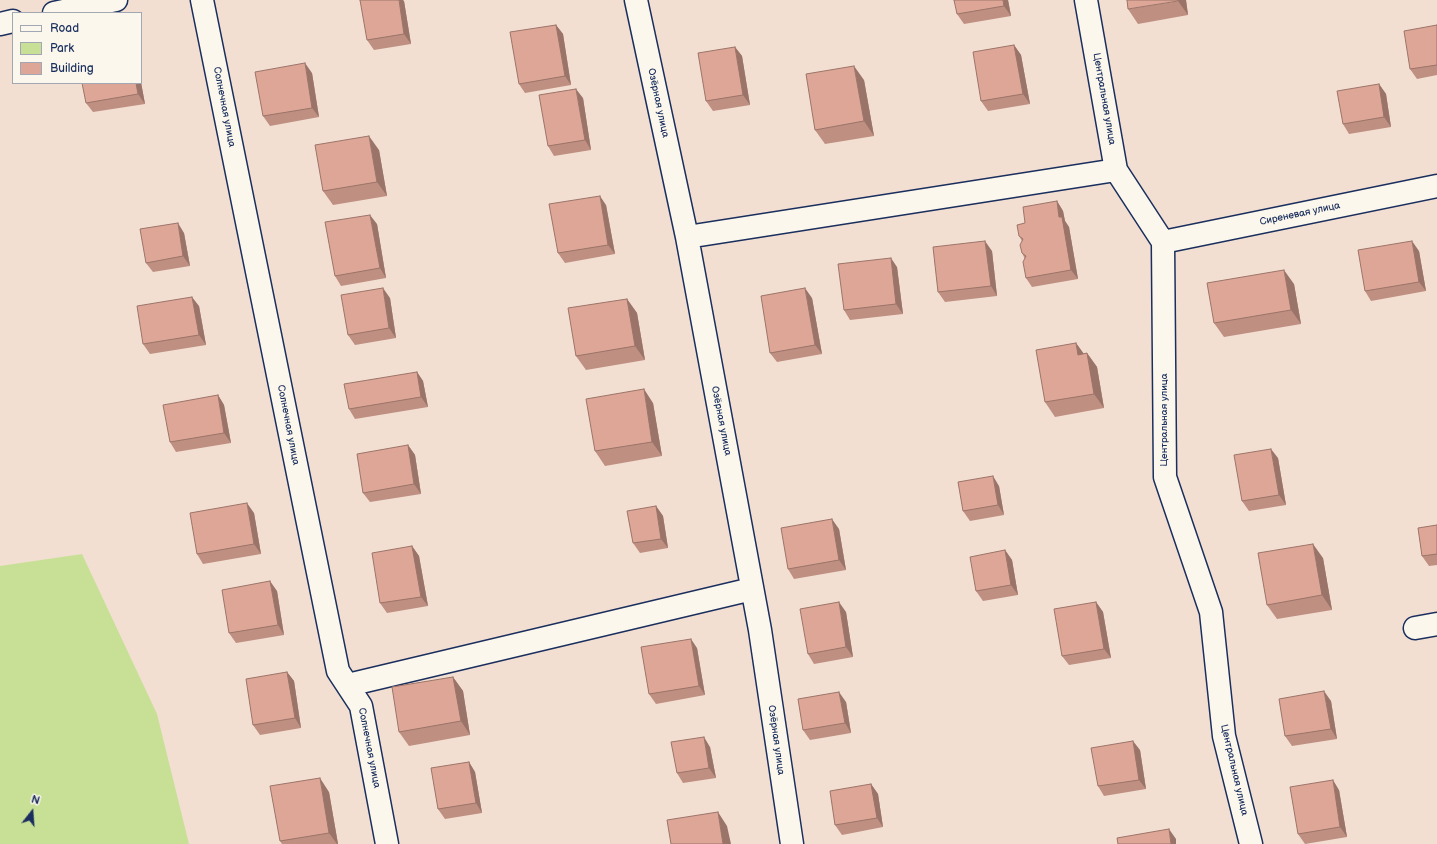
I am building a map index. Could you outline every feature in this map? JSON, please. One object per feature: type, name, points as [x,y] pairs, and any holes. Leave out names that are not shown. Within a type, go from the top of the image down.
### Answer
[{"type":"street","points":[[59,12],[116,0]]},
{"type":"street","name":"Солнечная улица","points":[[202,0],[338,671],[361,706],[387,844]]},
{"type":"street","name":"Озёрная улица","points":[[636,0],[687,237],[752,589],[792,844]]},
{"type":"street","name":"Центральная улица","points":[[1086,0],[1116,170],[1163,242],[1165,477],[1211,612],[1224,736],[1251,844]]},
{"type":"street","points":[[0,24],[12,22]]},
{"type":"street","points":[[687,237],[1116,170]]},
{"type":"street","name":"Сиреневая улица","points":[[1163,242],[1437,186]]},
{"type":"street","points":[[348,685],[752,589]]},
{"type":"street","points":[[1415,628],[1437,624]]},
{"type":"green space","points":[[82,554],[157,714],[189,844],[0,844],[0,566]]},
{"type":"building","points":[[360,0],[399,0],[404,34],[367,40]]},
{"type":"building","points":[[954,0],[1003,0],[1004,6],[957,14]]},
{"type":"building","points":[[1127,0],[1178,0],[1178,1],[1128,9]]},
{"type":"building","points":[[556,25],[565,76],[519,84],[510,32]]},
{"type":"building","points":[[1437,25],[1437,65],[1410,69],[1404,31]]},
{"type":"building","points":[[1014,45],[1023,94],[981,101],[973,52]]},
{"type":"building","points":[[735,47],[743,95],[706,101],[698,53]]},
{"type":"building","points":[[305,63],[312,108],[263,116],[255,72]]},
{"type":"building","points":[[854,66],[864,121],[815,130],[806,74]]},
{"type":"building","points":[[82,84],[136,84],[138,94],[86,103]]},
{"type":"building","points":[[1379,84],[1384,117],[1343,124],[1337,91]]},
{"type":"building","points":[[576,89],[585,140],[548,146],[539,95]]},
{"type":"building","points":[[369,136],[377,182],[323,191],[315,145]]},
{"type":"building","points":[[600,196],[608,245],[558,253],[549,204]]},
{"type":"building","points":[[1057,201],[1059,217],[1062,217],[1071,270],[1026,278],[1023,262],[1026,256],[1022,253],[1020,245],[1023,239],[1019,236],[1017,225],[1025,223],[1023,207]]},
{"type":"building","points":[[370,215],[380,268],[335,276],[325,222]]},
{"type":"building","points":[[178,223],[183,256],[146,263],[140,229]]},
{"type":"building","points":[[985,241],[991,286],[938,292],[933,247]]},
{"type":"building","points":[[1412,241],[1419,282],[1365,291],[1358,250]]},
{"type":"building","points":[[891,258],[896,304],[844,310],[838,264]]},
{"type":"building","points":[[1284,270],[1291,310],[1214,323],[1207,283]]},
{"type":"building","points":[[383,288],[389,328],[348,335],[341,295]]},
{"type":"building","points":[[805,288],[815,345],[770,353],[761,296]]},
{"type":"building","points":[[192,297],[199,335],[143,344],[137,306]]},
{"type":"building","points":[[627,299],[635,346],[576,356],[568,308]]},
{"type":"building","points":[[1076,343],[1078,355],[1087,353],[1094,394],[1045,402],[1036,350]]},
{"type":"building","points":[[417,372],[421,397],[349,409],[344,384]]},
{"type":"building","points":[[644,389],[652,442],[595,451],[586,399]]},
{"type":"building","points":[[218,395],[224,433],[170,442],[163,405]]},
{"type":"building","points":[[408,445],[414,484],[363,493],[357,454]]},
{"type":"building","points":[[1271,449],[1279,495],[1242,501],[1234,455]]},
{"type":"building","points":[[993,476],[998,505],[963,511],[958,482]]},
{"type":"building","points":[[247,503],[254,544],[197,554],[190,513]]},
{"type":"building","points":[[656,506],[661,539],[633,543],[627,511]]},
{"type":"building","points":[[832,519],[839,560],[788,569],[781,528]]},
{"type":"building","points":[[1437,525],[1437,554],[1422,556],[1418,528]]},
{"type":"building","points":[[1313,544],[1322,595],[1267,605],[1258,553]]},
{"type":"building","points":[[412,546],[421,597],[380,603],[372,553]]},
{"type":"building","points":[[1005,550],[1011,585],[976,591],[970,557]]},
{"type":"building","points":[[270,581],[278,625],[229,633],[222,590]]},
{"type":"building","points":[[839,602],[846,647],[808,654],[800,609]]},
{"type":"building","points":[[1096,602],[1104,649],[1062,656],[1054,609]]},
{"type":"building","points":[[691,639],[699,686],[649,694],[641,647]]},
{"type":"building","points":[[287,672],[295,718],[253,725],[246,679]]},
{"type":"building","points":[[453,677],[461,721],[399,732],[392,687]]},
{"type":"building","points":[[1324,691],[1331,729],[1285,736],[1279,699]]},
{"type":"building","points":[[839,692],[845,723],[803,730],[798,699]]},
{"type":"building","points":[[704,737],[709,768],[677,773],[671,742]]},
{"type":"building","points":[[1133,741],[1139,780],[1098,786],[1091,748]]},
{"type":"building","points":[[469,762],[476,803],[438,809],[431,768]]},
{"type":"building","points":[[320,778],[329,833],[280,841],[270,786]]},
{"type":"building","points":[[1333,780],[1340,827],[1298,834],[1290,787]]},
{"type":"building","points":[[871,784],[877,818],[835,825],[830,791]]},
{"type":"building","points":[[718,812],[723,844],[671,844],[667,820]]},
{"type":"building","points":[[1169,829],[1171,844],[1118,844],[1117,838]]}]
